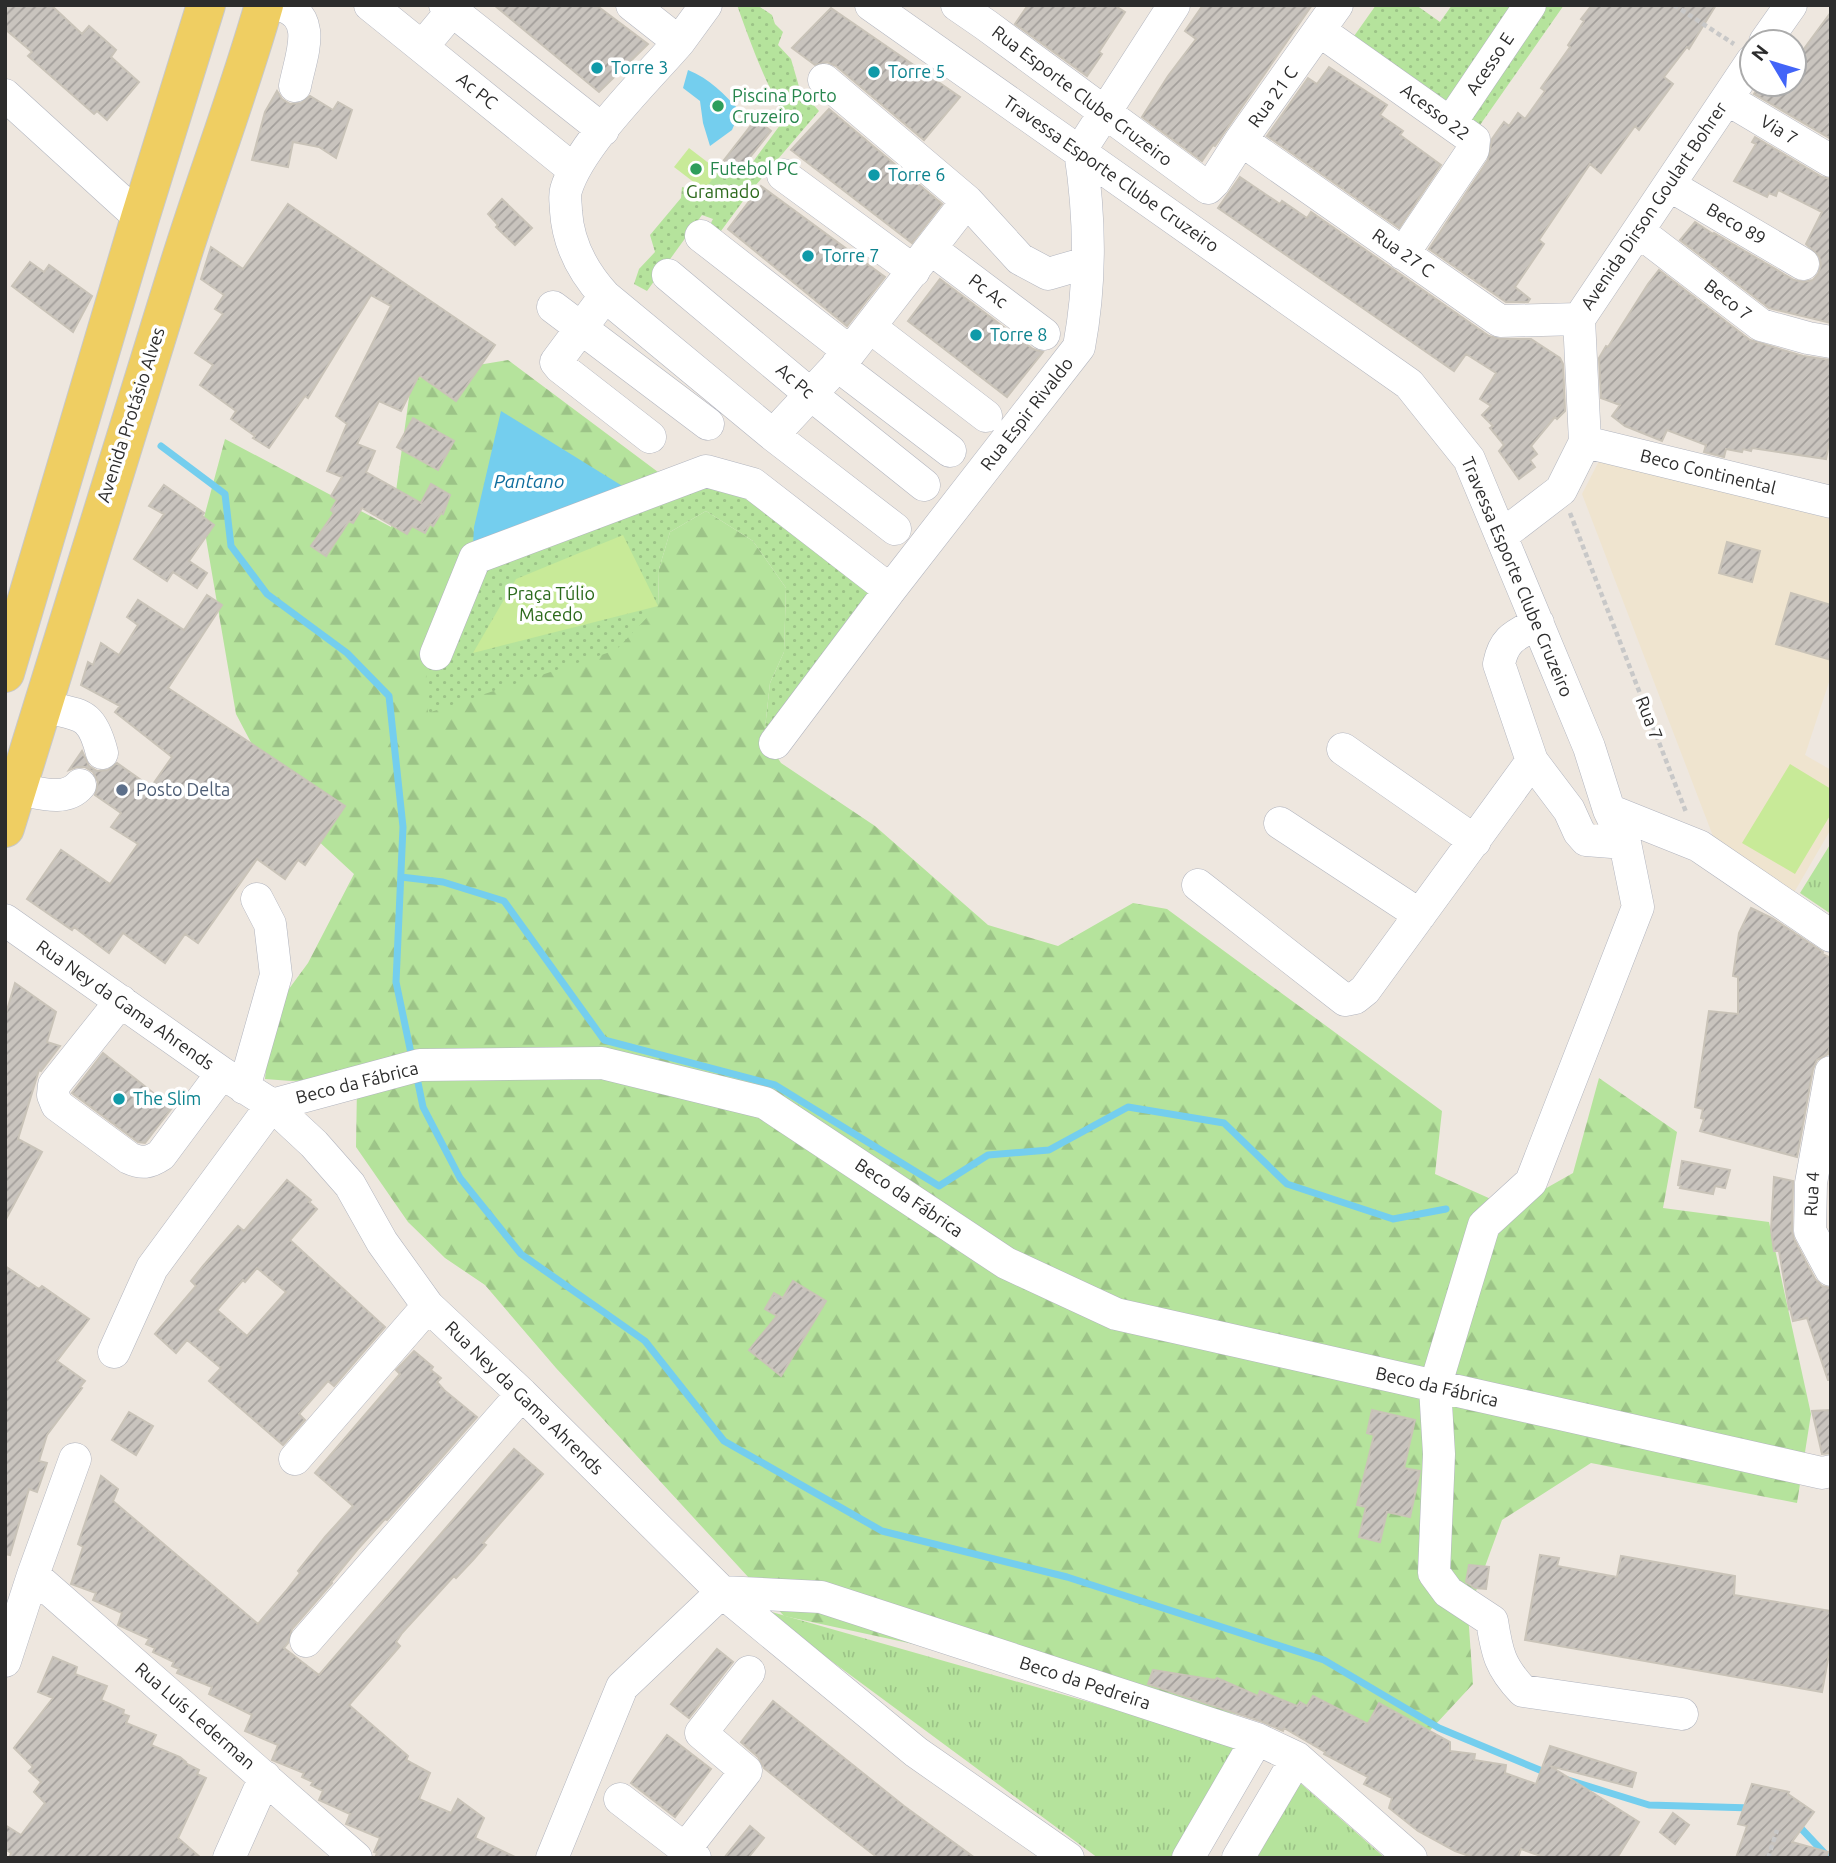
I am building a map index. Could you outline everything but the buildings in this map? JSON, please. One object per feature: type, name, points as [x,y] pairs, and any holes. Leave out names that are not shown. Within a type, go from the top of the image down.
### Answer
[{"type":"main road","name":"Avenida Protásio Alves","points":[[5,828],[90,545],[264,5]]},
{"type":"main road","points":[[5,673],[140,218],[202,20],[233,20],[240,26],[249,56]]},
{"type":"main road","points":[[5,752],[44,698]]},
{"type":"street","points":[[280,5],[293,9],[302,18],[305,33],[295,86]]},
{"type":"street","name":"Ac PC","points":[[370,5],[574,170]]},
{"type":"street","points":[[632,5],[679,42]]},
{"type":"street","points":[[706,5],[679,42],[603,130],[574,170],[565,193],[567,227],[579,260],[605,296],[773,435],[895,529]]},
{"type":"street","name":"Travessa Esporte Clube Cruzeiro","points":[[871,5],[1409,384],[1469,459],[1589,747],[1609,810],[1625,843],[1638,907],[1531,1182],[1484,1225],[1435,1387]]},
{"type":"street","name":"Rua Esporte Clube Cruzeiro","points":[[957,5],[993,15],[1104,112],[1208,188]]},
{"type":"street","points":[[1080,151],[1174,5]]},
{"type":"street","name":"Acesso E","points":[[1451,122],[1530,5]]},
{"type":"street","name":"Avenida Dirson Goulart Bohrer","points":[[1772,28],[1791,5]]},
{"type":"street","points":[[422,47],[452,7],[603,130]]},
{"type":"street","name":"Acesso 22","points":[[1329,18],[1474,140],[1473,150],[1404,254]]},
{"type":"street","name":"Rua 21 C","points":[[1208,188],[1329,18]]},
{"type":"street","name":"Avenida Dirson Goulart Bohrer","points":[[1585,442],[1579,319],[1738,79]]},
{"type":"street","points":[[824,80],[967,201],[1020,258],[1048,274],[1086,263]]},
{"type":"street","points":[[5,95],[140,218]]},
{"type":"street","name":"Via 7","points":[[1727,99],[1831,161]]},
{"type":"street","name":"Rua 27 C","points":[[1241,140],[1500,321],[1579,319]]},
{"type":"street","name":"Rua Espir Rivaldo","points":[[775,743],[1079,347],[1086,308],[1087,197],[1080,151]]},
{"type":"street","points":[[783,175],[922,260]]},
{"type":"street","name":"Beco 89","points":[[1669,185],[1803,264]]},
{"type":"street","points":[[773,435],[870,327],[967,201]]},
{"type":"street","name":"Beco 7","points":[[1638,230],[1761,325],[1831,342]]},
{"type":"street","points":[[701,236],[950,451]]},
{"type":"street","name":"Pc Ac","points":[[922,260],[1044,334]]},
{"type":"street","name":"Ac Pc","points":[[668,275],[924,485]]},
{"type":"street","points":[[605,296],[556,362],[650,437]]},
{"type":"street","points":[[553,307],[709,424]]},
{"type":"street","points":[[870,327],[986,416]]},
{"type":"street","points":[[1502,536],[1561,490],[1585,442]]},
{"type":"street","name":"Beco Continental","points":[[1585,442],[1831,502]]},
{"type":"street","points":[[436,654],[475,558],[706,471],[752,484],[890,590]]},
{"type":"street","points":[[1538,623],[1511,638],[1502,648],[1499,664],[1532,761],[1569,810],[1579,832],[1586,840],[1625,843]]},
{"type":"street","points":[[44,698],[92,723],[102,753]]},
{"type":"street","points":[[1343,749],[1475,841]]},
{"type":"street","points":[[1198,885],[1345,1000],[1355,998],[1365,990],[1532,761]]},
{"type":"street","points":[[17,789],[60,796],[80,785]]},
{"type":"street","points":[[1609,810],[1699,845],[1831,936]]},
{"type":"street","points":[[1280,823],[1420,915]]},
{"type":"street","points":[[121,1001],[54,1085],[53,1095],[57,1105],[128,1158],[140,1163],[162,1155],[233,1080],[276,975],[270,924],[257,899]]},
{"type":"street","name":"Rua Ney da Gama Ahrends","points":[[5,920],[272,1105],[314,1144],[350,1185],[382,1241],[428,1306],[523,1394],[722,1592],[1035,1849],[1068,1858]]},
{"type":"street","name":"Beco da Fábrica","points":[[114,1352],[152,1268],[272,1105],[414,1066],[602,1063],[765,1103],[1006,1263],[1116,1314],[1822,1474],[1831,1471]]},
{"type":"street","name":"Rua 4","points":[[1831,1072],[1811,1183],[1810,1231],[1831,1270]]},
{"type":"street","points":[[295,1459],[428,1306]]},
{"type":"street","points":[[1435,1387],[1439,1454],[1434,1573],[1448,1592],[1492,1621],[1506,1674],[1523,1691],[1682,1714]]},
{"type":"street","points":[[306,1641],[523,1394]]},
{"type":"street","points":[[5,1661],[75,1459]]},
{"type":"street","name":"Rua Luís Lederman","points":[[33,1575],[356,1858]]},
{"type":"street","points":[[552,1858],[622,1687],[722,1592]]},
{"type":"street","name":"Beco da Pedreira","points":[[722,1592],[821,1597],[1257,1739],[1297,1758],[1411,1858]]},
{"type":"street","points":[[620,1799],[690,1854],[746,1771],[701,1733],[749,1672]]},
{"type":"street","points":[[1188,1858],[1257,1739]]},
{"type":"street","points":[[1238,1858],[1297,1758]]},
{"type":"street","points":[[229,1858],[265,1777]]},
{"type":"path","points":[[1674,5],[1738,42]]},
{"type":"path","name":"Rua 7","points":[[1561,490],[1699,845]]},
{"type":"path","points":[[1768,1858],[1777,1830]]},
{"type":"shaded area","points":[[1599,461],[1831,519],[1831,676],[1805,755],[1831,770],[1831,829],[1792,896],[1716,844],[1582,494]]},
{"type":"green space","name":"Gramado","points":[[737,5],[757,5],[772,15],[775,24],[783,32],[778,45],[791,59],[800,90],[819,111],[749,193],[718,235],[708,229],[713,219],[702,215],[647,291],[634,284],[639,269],[655,252],[650,235],[681,198],[682,187],[697,191],[718,162],[731,171],[744,174],[786,117],[765,76]]},
{"type":"green space","points":[[1376,5],[1416,5],[1440,22],[1452,5],[1564,5],[1466,145],[1340,56]]},
{"type":"green space","name":"Futebol PC","points":[[689,148],[719,171],[704,190],[674,167]]},
{"type":"green space","points":[[508,360],[658,472],[624,487],[658,606],[659,569],[670,532],[706,511],[753,541],[786,588],[784,652],[770,683],[764,737],[781,763],[875,826],[988,925],[1058,946],[1133,903],[1167,909],[1442,1111],[1435,1174],[1511,1208],[1573,1173],[1599,1078],[1677,1132],[1663,1208],[1769,1222],[1811,1414],[1797,1503],[1591,1463],[1502,1520],[1468,1613],[1473,1684],[1410,1752],[784,1616],[556,1368],[485,1285],[445,1258],[408,1222],[356,1147],[357,1086],[265,1079],[272,1012],[308,963],[354,874],[288,813],[236,714],[203,521],[225,439],[391,527],[412,376]]},
{"type":"green space","name":"Praça Túlio Macedo","points":[[711,481],[750,491],[881,595],[764,737],[770,683],[784,652],[786,588],[753,541],[706,511],[670,532],[659,569],[658,606],[616,650],[428,713],[426,658],[477,564]]},
{"type":"green space","points":[[623,535],[658,606],[473,653],[516,579]]},
{"type":"green space","points":[[1790,764],[1831,789],[1831,814],[1795,874],[1742,843]]},
{"type":"green space","points":[[1831,843],[1831,914],[1800,893]]},
{"type":"green space","points":[[761,1609],[1237,1744],[1171,1858],[1098,1858]]},
{"type":"green space","points":[[1299,1782],[1385,1858],[1257,1858]]},
{"type":"water","name":"Piscina Porto Cruzeiro","points":[[688,70],[710,82],[740,111],[732,130],[710,146],[700,101],[683,88]]},
{"type":"water","name":"Pantano","points":[[501,411],[624,487],[473,545],[474,527]]},
{"type":"waterway","points":[[161,446],[225,494],[231,546],[267,594],[347,653],[389,696],[403,827],[396,982],[412,1058]]},
{"type":"waterway","points":[[401,877],[443,882],[504,901],[604,1040],[775,1085],[939,1186],[988,1155],[1049,1150],[1128,1107],[1224,1123],[1287,1184],[1393,1219],[1446,1209]]},
{"type":"waterway","points":[[416,1073],[423,1107],[460,1178],[521,1254],[645,1341],[724,1441],[882,1531],[1067,1577],[1324,1660],[1439,1728],[1547,1773]]},
{"type":"waterway","points":[[1568,1780],[1649,1805],[1752,1808]]},
{"type":"waterway","points":[[1796,1823],[1829,1858]]},
{"type":"place","name":"Torre 3","points":[[597,68]]},
{"type":"place","name":"Torre 5","points":[[874,72]]},
{"type":"place","name":"Piscina Porto Cruzeiro","points":[[718,106]]},
{"type":"place","name":"Futebol PC","points":[[696,169]]},
{"type":"place","name":"Torre 6","points":[[874,175]]},
{"type":"place","name":"Torre 7","points":[[808,256]]},
{"type":"place","name":"Torre 8","points":[[976,335]]},
{"type":"place","name":"Posto Delta","points":[[122,790]]},
{"type":"place","name":"The Slim","points":[[119,1099]]}]
